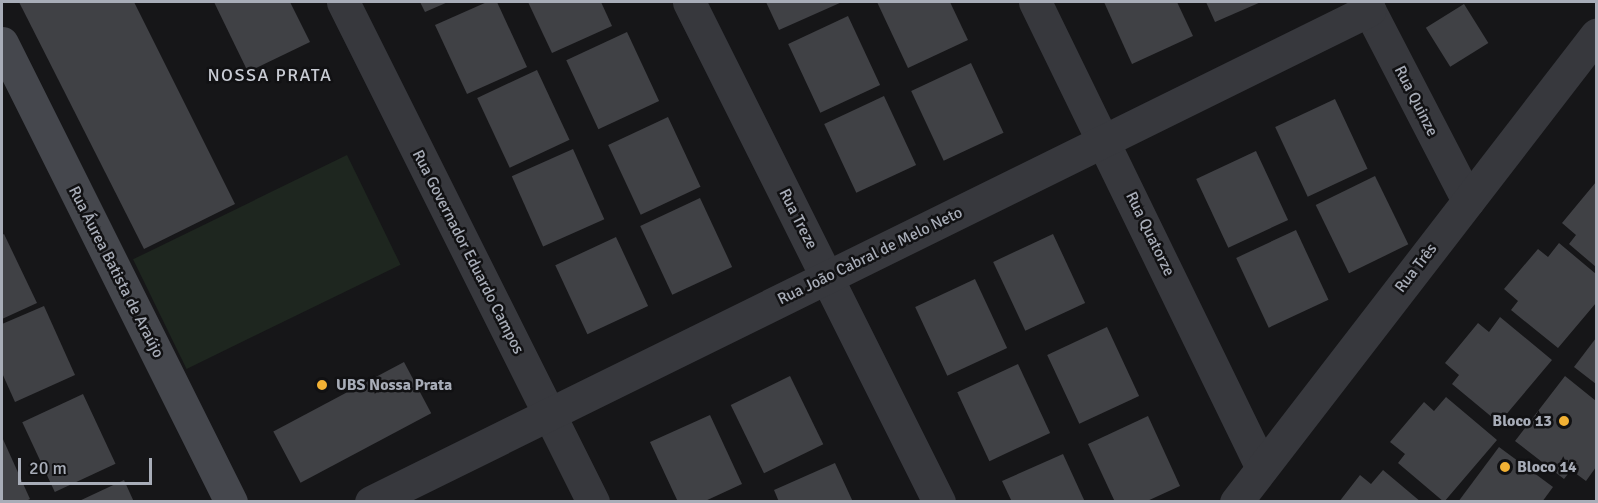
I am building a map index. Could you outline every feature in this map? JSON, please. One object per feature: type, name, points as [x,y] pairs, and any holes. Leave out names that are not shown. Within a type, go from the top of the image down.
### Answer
[{"type":"street","name":"Rua Governador Eduardo Campos","points":[[343,2],[593,501]]},
{"type":"street","name":"Rua Treze","points":[[689,2],[939,501]]},
{"type":"street","name":"Rua Quatorze","points":[[1035,2],[1105,140],[1262,468]]},
{"type":"street","name":"Rua João Cabral de Melo Neto","points":[[372,501],[1105,140],[1367,6]]},
{"type":"street","name":"Rua Quinze","points":[[1367,6],[1468,201]]},
{"type":"street","name":"Rua Três","points":[[1236,501],[1596,35]]},
{"type":"street","name":"Rua Áurea Batista de Araújo","points":[[2,43],[231,501]]},
{"type":"shaded area","points":[[347,155],[400,265],[187,369],[133,259]]},
{"type":"building","points":[[19,2],[134,2],[235,204],[144,249]]},
{"type":"building","points":[[214,2],[290,2],[310,42],[248,72]]},
{"type":"building","points":[[420,2],[448,2],[425,12]]},
{"type":"building","points":[[487,2],[497,2],[527,67],[467,94],[435,25]]},
{"type":"building","points":[[528,2],[601,2],[612,26],[552,53]]},
{"type":"building","points":[[766,2],[842,2],[779,30]]},
{"type":"building","points":[[877,2],[950,2],[968,40],[908,68]]},
{"type":"building","points":[[1104,2],[1177,2],[1193,36],[1132,64]]},
{"type":"building","points":[[1206,2],[1261,2],[1215,22]]},
{"type":"building","points":[[1464,4],[1488,43],[1450,67],[1426,28]]},
{"type":"building","points":[[848,16],[880,85],[820,113],[788,44]]},
{"type":"building","points":[[627,32],[659,101],[598,129],[566,60]]},
{"type":"building","points":[[971,63],[1004,133],[944,161],[911,91]]},
{"type":"building","points":[[537,70],[570,140],[510,168],[477,98]]},
{"type":"building","points":[[884,96],[916,165],[856,193],[824,124]]},
{"type":"building","points":[[1335,99],[1368,169],[1308,197],[1275,127]]},
{"type":"building","points":[[668,117],[701,187],[641,215],[608,145]]},
{"type":"building","points":[[573,149],[604,219],[543,247],[512,176]]},
{"type":"building","points":[[1256,151],[1288,220],[1228,248],[1196,179]]},
{"type":"building","points":[[1375,176],[1408,244],[1349,273],[1316,205]]},
{"type":"building","points":[[1596,182],[1596,267],[1569,244],[1576,235],[1562,223]]},
{"type":"building","points":[[700,198],[732,267],[672,295],[640,226]]},
{"type":"building","points":[[1296,230],[1329,300],[1269,328],[1236,258]]},
{"type":"building","points":[[4,234],[37,303],[2,319],[2,235]]},
{"type":"building","points":[[1053,234],[1085,303],[1025,331],[993,262]]},
{"type":"building","points":[[616,237],[648,306],[587,334],[555,265]]},
{"type":"building","points":[[1559,243],[1596,274],[1596,303],[1558,348],[1511,310],[1518,301],[1504,289],[1538,249],[1548,257]]},
{"type":"building","points":[[975,279],[1007,348],[947,376],[915,307]]},
{"type":"building","points":[[44,306],[75,375],[15,402],[2,373],[2,324]]},
{"type":"building","points":[[1500,317],[1552,360],[1499,423],[1452,384],[1459,375],[1445,363],[1478,323],[1489,332]]},
{"type":"building","points":[[1107,327],[1139,396],[1079,424],[1047,355]]},
{"type":"building","points":[[1596,338],[1596,384],[1574,367]]},
{"type":"building","points":[[404,362],[431,413],[301,483],[273,431]]},
{"type":"building","points":[[1018,364],[1050,433],[989,461],[957,392]]},
{"type":"building","points":[[790,376],[823,444],[764,473],[731,405]]},
{"type":"building","name":"Bloco 13","points":[[1565,376],[1596,401],[1596,467],[1586,481],[1571,470],[1564,479],[1515,441]]},
{"type":"building","points":[[83,394],[116,464],[55,492],[22,422]]},
{"type":"building","points":[[1446,397],[1497,440],[1444,502],[1398,463],[1405,454],[1390,442],[1424,402],[1434,411]]},
{"type":"building","points":[[710,415],[742,484],[703,502],[678,502],[650,442]]},
{"type":"building","points":[[1148,416],[1180,486],[1145,502],[1115,502],[1088,444]]},
{"type":"building","points":[[2,437],[30,499],[24,502],[2,502]]},
{"type":"building","name":"Bloco 14","points":[[1499,447],[1553,487],[1542,502],[1458,502]]},
{"type":"building","points":[[1063,454],[1085,502],[1012,502],[1002,481]]},
{"type":"building","points":[[835,463],[853,502],[779,502],[774,490]]},
{"type":"building","points":[[1383,470],[1421,502],[1339,502],[1360,475],[1371,484]]},
{"type":"building","points":[[124,480],[134,502],[77,502]]},
{"type":"place","name":"UBS Nossa Prata","points":[[322,385]]},
{"type":"place","name":"Bloco 13","points":[[1564,421]]},
{"type":"place","name":"Bloco 14","points":[[1505,467]]},
{"type":"district","name":"NOSSA PRATA","points":[[270,75]]}]
